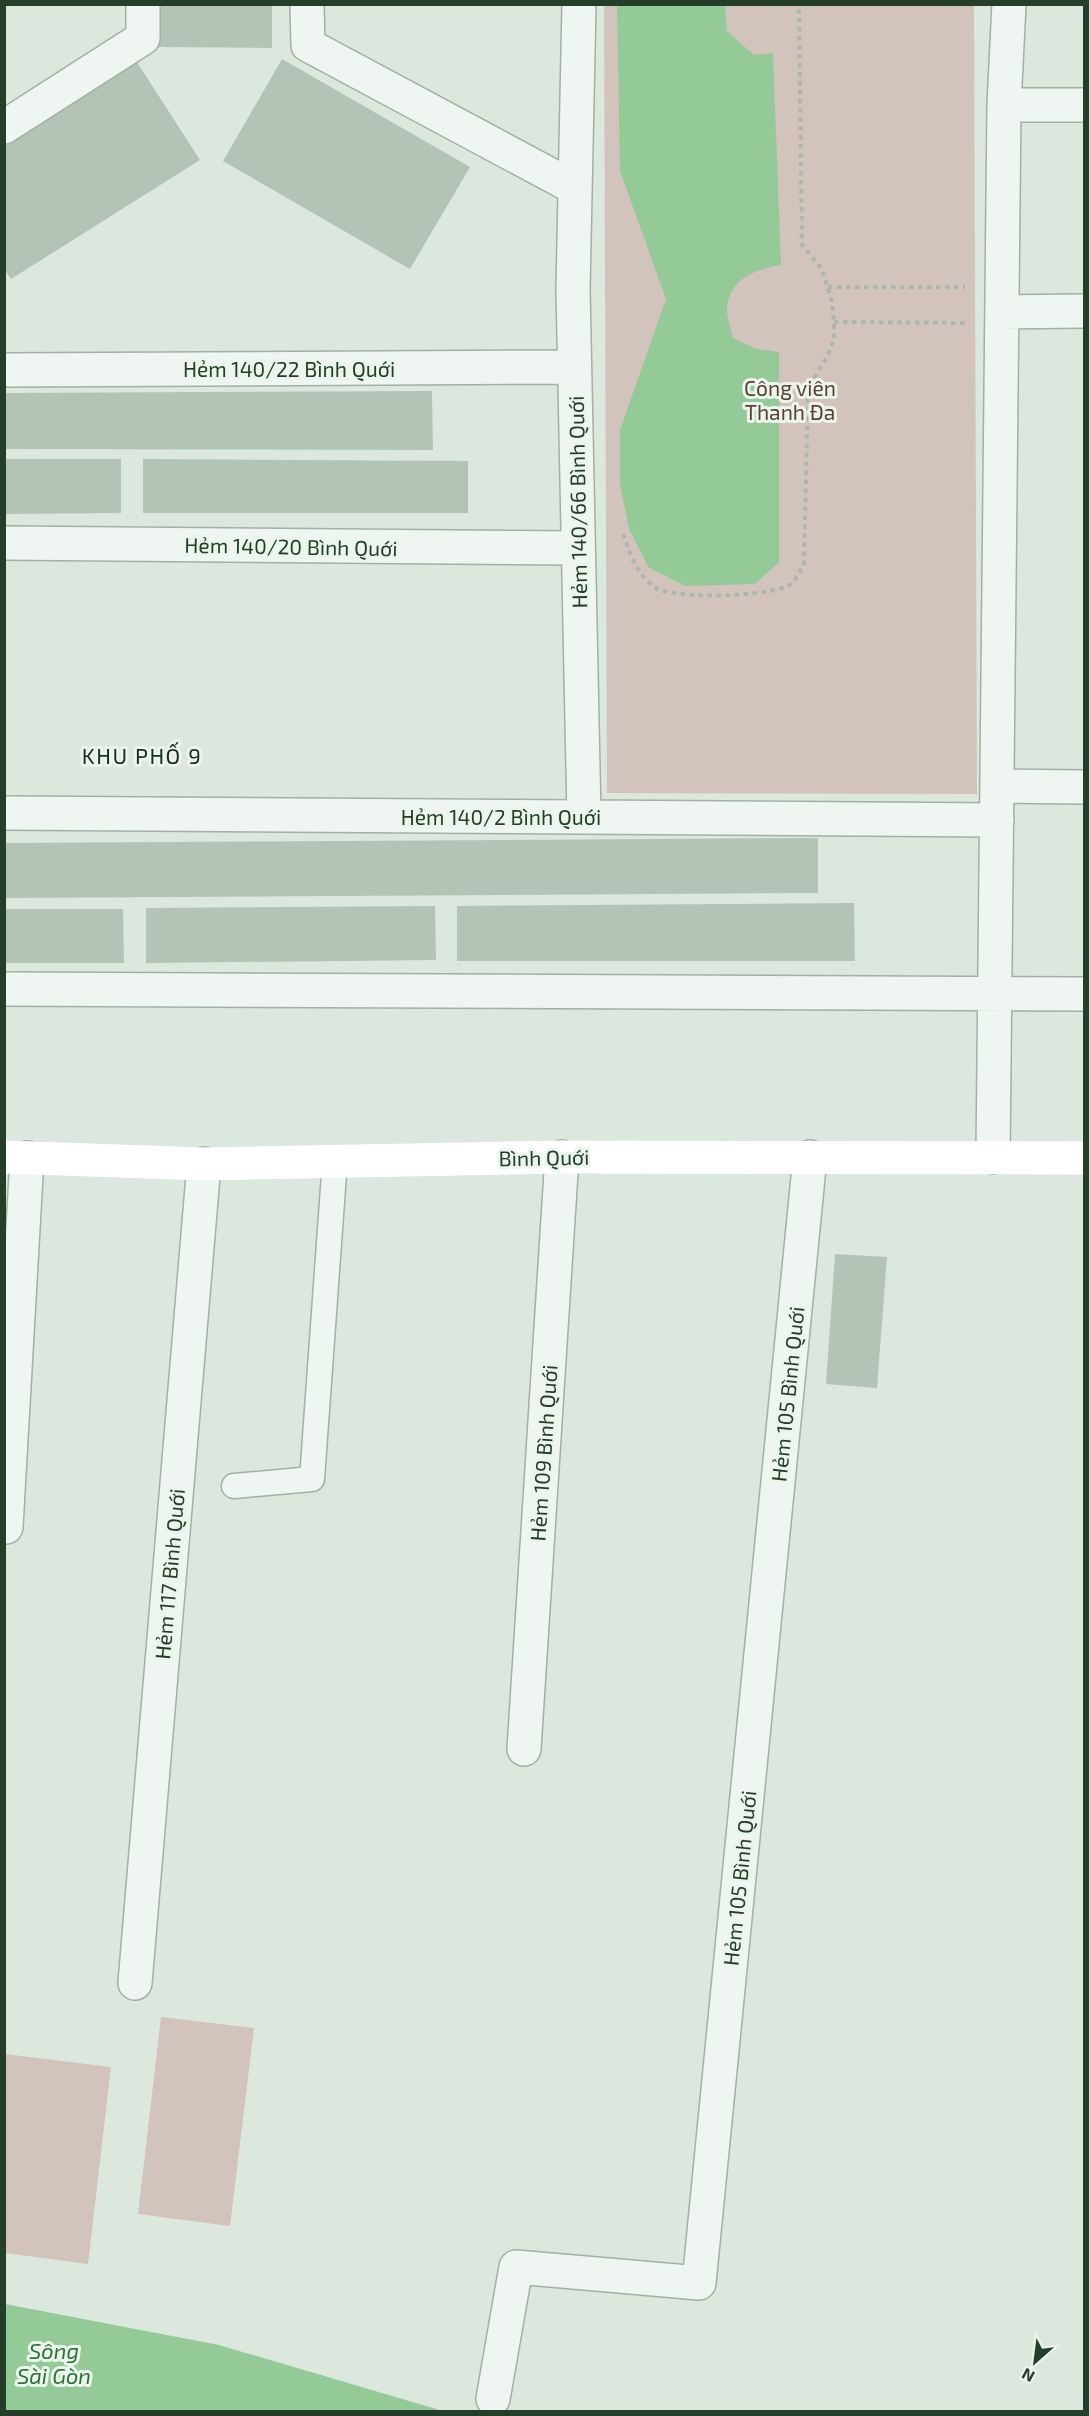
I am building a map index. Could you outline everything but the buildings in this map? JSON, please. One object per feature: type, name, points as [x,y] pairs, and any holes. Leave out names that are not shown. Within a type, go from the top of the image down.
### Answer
[{"type":"main road","name":"Bình Quới","points":[[16,1158],[204,1164],[562,1157],[1084,1158]]},
{"type":"street","points":[[4,128],[143,38],[143,4]]},
{"type":"street","points":[[307,4],[308,45],[575,188]]},
{"type":"street","name":"Hẻm 140/66 Bình Quới","points":[[579,4],[574,367],[584,817]]},
{"type":"street","points":[[993,1157],[1004,105],[1009,4]]},
{"type":"street","points":[[1004,105],[1084,105]]},
{"type":"street","points":[[1002,308],[1084,311]]},
{"type":"street","name":"Hẻm 140/22 Bình Quới","points":[[4,370],[574,367]]},
{"type":"street","name":"Hẻm 140/20 Bình Quới","points":[[4,543],[578,548]]},
{"type":"street","points":[[997,786],[1084,787]]},
{"type":"street","name":"Hẻm 140/2 Bình Quới","points":[[4,813],[997,820]]},
{"type":"street","points":[[4,989],[1084,994]]},
{"type":"street","name":"Hẻm 109 Bình Quới","points":[[525,1749],[562,1157]]},
{"type":"street","name":"Hẻm 105 Bình Quới","points":[[493,2399],[516,2267],[699,2283],[810,1157]]},
{"type":"street","points":[[6,1527],[16,1158]]},
{"type":"street","name":"Hẻm 117 Bình Quới","points":[[135,1983],[204,1164]]},
{"type":"lane","points":[[234,1486],[312,1479],[335,1160]]},
{"type":"path","points":[[623,534],[637,572],[658,589],[688,597],[763,592],[791,584],[804,565],[808,388],[828,355],[834,339],[834,321],[822,269],[802,245],[799,8]]},
{"type":"path","points":[[828,287],[1002,308]]},
{"type":"path","points":[[834,321],[1002,308]]},
{"type":"green space","name":"Công viên Thanh Đa","points":[[604,5],[974,5],[977,794],[607,793]]},
{"type":"green space","points":[[161,2017],[254,2028],[230,2226],[138,2214]]},
{"type":"green space","points":[[5,2054],[111,2067],[88,2264],[5,2253]]},
{"type":"water","points":[[617,5],[725,5],[727,31],[754,55],[773,53],[781,265],[762,269],[745,277],[732,290],[727,310],[733,338],[756,349],[779,352],[779,562],[755,584],[685,586],[649,568],[629,529],[620,485],[620,430],[666,299],[620,171]]},
{"type":"water","name":"Sông Sài Gòn","points":[[5,2304],[219,2345],[443,2411],[5,2411]]},
{"type":"district","name":"KHU PHỐ 9","points":[[142,755]]}]
